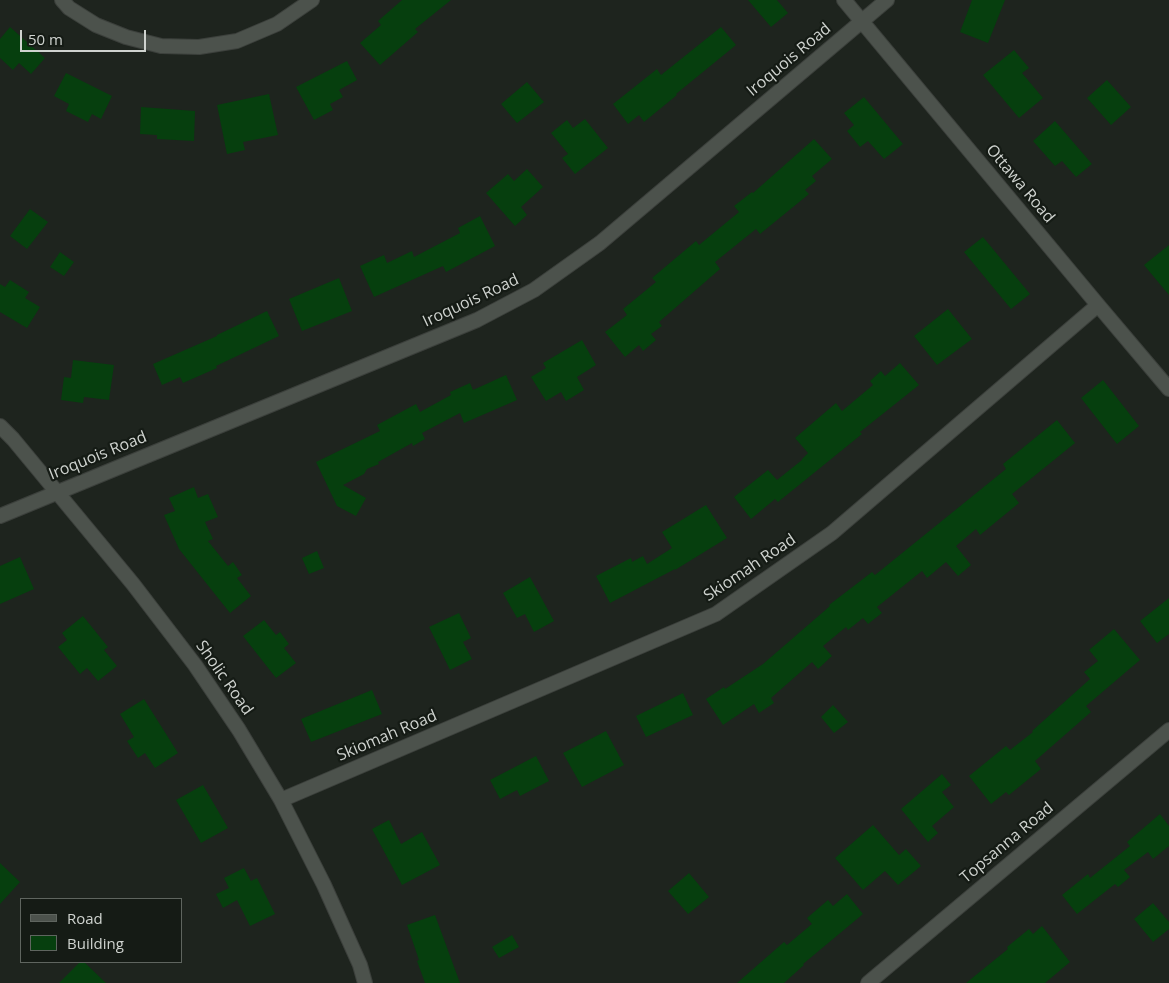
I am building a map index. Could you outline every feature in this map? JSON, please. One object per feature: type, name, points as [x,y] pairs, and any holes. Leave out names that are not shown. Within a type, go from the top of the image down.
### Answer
[{"type":"street","points":[[62,0],[70,8],[96,25],[126,37],[161,46],[199,47],[237,41],[277,24],[312,0]]},
{"type":"street","name":"Ottawa Road","points":[[844,0],[1169,389]]},
{"type":"street","name":"Iroquois Road","points":[[0,516],[477,320],[534,290],[600,243],[887,0]]},
{"type":"street","name":"Skiomah Road","points":[[281,800],[716,614],[832,533],[1098,305]]},
{"type":"street","name":"Sholic Road","points":[[0,426],[13,439],[133,584],[195,665],[238,730],[281,800],[324,885],[360,965],[365,983]]},
{"type":"street","name":"Topsanna Road","points":[[868,983],[1169,730]]},
{"type":"building","points":[[402,0],[451,0],[415,29],[418,32],[380,65],[360,43],[381,25],[378,21]]},
{"type":"building","points":[[748,0],[777,0],[788,13],[771,27]]},
{"type":"building","points":[[972,0],[1005,0],[988,43],[960,32]]},
{"type":"building","points":[[10,27],[45,58],[31,74],[19,63],[13,70],[0,58],[0,39]]},
{"type":"building","points":[[721,27],[736,45],[644,122],[639,115],[628,124],[613,104],[657,69],[661,75]]},
{"type":"building","points":[[1014,50],[1029,68],[1022,73],[1043,98],[1019,118],[983,75]]},
{"type":"building","points":[[347,61],[357,80],[339,90],[343,97],[330,104],[333,110],[314,120],[296,87]]},
{"type":"building","points":[[66,73],[112,96],[101,119],[92,114],[88,122],[66,111],[69,104],[54,96]]},
{"type":"building","points":[[1107,80],[1131,107],[1111,125],[1087,98]]},
{"type":"building","points":[[527,82],[544,102],[517,123],[501,104]]},
{"type":"building","points":[[269,94],[278,135],[243,142],[245,150],[227,154],[217,105]]},
{"type":"building","points":[[864,97],[903,144],[884,159],[868,141],[860,147],[847,131],[854,125],[844,113]]},
{"type":"building","points":[[141,107],[195,111],[194,141],[157,139],[157,135],[140,134]]},
{"type":"building","points":[[585,119],[608,148],[575,174],[562,158],[568,154],[551,133],[567,120],[573,128]]},
{"type":"building","points":[[1055,121],[1092,164],[1076,177],[1062,161],[1055,166],[1033,141]]},
{"type":"building","points":[[814,139],[832,159],[812,176],[816,181],[805,190],[809,194],[760,234],[756,229],[715,262],[720,269],[659,322],[662,326],[651,334],[656,340],[643,351],[639,345],[625,357],[605,332],[627,315],[623,309],[656,282],[652,278],[696,241],[699,245],[739,212],[734,206],[753,193]]},
{"type":"building","points":[[527,169],[543,187],[521,207],[527,215],[515,226],[486,193],[508,174],[514,181]]},
{"type":"building","points":[[30,209],[48,222],[27,249],[10,236]]},
{"type":"building","points":[[480,216],[495,246],[446,272],[443,266],[374,297],[360,266],[384,255],[387,263],[412,251],[414,257],[460,233],[458,228]]},
{"type":"building","points":[[983,237],[1030,294],[1011,309],[964,252]]},
{"type":"building","points":[[1169,245],[1169,295],[1144,265]]},
{"type":"building","points":[[60,252],[74,262],[64,276],[50,267]]},
{"type":"building","points":[[339,278],[352,311],[302,331],[289,299]]},
{"type":"building","points":[[10,280],[29,292],[25,298],[40,307],[27,328],[0,312],[0,284],[5,287]]},
{"type":"building","points":[[948,309],[972,339],[937,365],[914,336]]},
{"type":"building","points":[[267,311],[279,336],[183,383],[180,377],[162,385],[153,364],[217,336]]},
{"type":"building","points":[[582,340],[596,365],[577,377],[584,390],[566,401],[561,392],[546,401],[531,377],[546,368],[543,363]]},
{"type":"building","points":[[73,360],[114,365],[109,400],[84,397],[83,403],[61,400],[64,377],[71,378]]},
{"type":"building","points":[[900,363],[919,385],[860,432],[862,434],[778,502],[775,499],[751,519],[734,497],[768,470],[777,480],[802,460],[808,453],[795,438],[836,403],[842,411],[873,385],[870,381],[881,371],[885,376]]},
{"type":"building","points":[[506,375],[517,400],[464,423],[460,413],[422,433],[425,439],[413,446],[412,443],[378,462],[379,464],[367,469],[364,474],[343,485],[366,498],[356,516],[337,506],[316,462],[380,431],[377,425],[416,404],[420,412],[451,395],[450,392],[470,383],[473,390]]},
{"type":"building","points":[[1103,380],[1139,426],[1117,444],[1081,398]]},
{"type":"building","points":[[1057,420],[1075,443],[1012,494],[1019,503],[980,535],[976,529],[956,546],[971,565],[958,576],[946,562],[927,578],[922,571],[877,607],[882,613],[868,624],[863,618],[848,630],[846,627],[823,646],[832,656],[818,669],[812,662],[771,698],[774,703],[759,713],[754,704],[723,725],[706,699],[763,664],[829,605],[872,572],[875,575],[1006,469],[1003,464]]},
{"type":"building","points":[[194,487],[198,498],[208,494],[218,517],[205,522],[213,539],[208,541],[228,566],[233,562],[242,575],[237,578],[251,596],[230,613],[179,549],[164,515],[175,511],[169,498]]},
{"type":"building","points":[[706,505],[727,538],[675,570],[610,603],[596,576],[631,558],[632,562],[643,556],[647,564],[672,548],[662,532]]},
{"type":"building","points":[[317,551],[324,568],[309,574],[302,558]]},
{"type":"building","points":[[20,557],[34,589],[0,604],[0,566]]},
{"type":"building","points":[[530,577],[554,621],[534,632],[525,614],[517,618],[503,593]]},
{"type":"building","points":[[1169,598],[1169,634],[1157,643],[1140,621]]},
{"type":"building","points":[[459,613],[471,638],[463,642],[472,659],[450,670],[429,627]]},
{"type":"building","points":[[83,616],[108,647],[104,650],[117,666],[98,681],[87,668],[80,674],[58,647],[67,640],[62,633]]},
{"type":"building","points":[[264,620],[276,635],[280,632],[289,644],[284,648],[296,663],[276,678],[243,636]]},
{"type":"building","points":[[1114,629],[1140,660],[1086,706],[1091,712],[1035,761],[1041,769],[1009,795],[1006,792],[991,804],[969,776],[1006,746],[1010,750],[1033,732],[1090,679],[1084,672],[1098,661],[1089,650]]},
{"type":"building","points":[[372,690],[382,714],[311,742],[301,719]]},
{"type":"building","points":[[683,693],[693,715],[646,737],[636,716]]},
{"type":"building","points":[[144,699],[178,753],[155,768],[145,753],[138,758],[127,741],[134,737],[120,714]]},
{"type":"building","points":[[833,705],[848,722],[834,733],[821,717]]},
{"type":"building","points":[[606,731],[624,765],[582,787],[563,753]]},
{"type":"building","points":[[536,756],[549,781],[520,796],[517,790],[500,799],[490,780]]},
{"type":"building","points":[[942,774],[951,785],[942,792],[954,807],[932,826],[938,833],[928,842],[901,809]]},
{"type":"building","points":[[203,785],[228,828],[201,843],[176,800]]},
{"type":"building","points":[[1160,814],[1169,826],[1169,846],[1153,859],[1148,852],[1124,870],[1130,877],[1118,887],[1115,884],[1077,914],[1062,895],[1088,874],[1090,878],[1130,846],[1127,842]]},
{"type":"building","points":[[389,820],[401,844],[422,832],[440,865],[402,885],[372,829]]},
{"type":"building","points":[[873,825],[899,855],[906,849],[921,866],[898,885],[885,871],[863,890],[835,858]]},
{"type":"building","points":[[0,863],[20,882],[0,904]]},
{"type":"building","points":[[244,868],[251,881],[257,878],[275,914],[250,926],[237,900],[223,908],[216,894],[229,888],[224,878]]},
{"type":"building","points":[[689,873],[709,897],[688,914],[668,891]]},
{"type":"building","points":[[847,894],[863,914],[803,964],[784,983],[737,983],[784,942],[787,945],[812,924],[807,918],[828,900],[833,906]]},
{"type":"building","points":[[1153,903],[1169,922],[1169,929],[1153,942],[1134,919]]},
{"type":"building","points":[[435,915],[460,983],[425,983],[407,925]]},
{"type":"building","points":[[1042,926],[1070,962],[1045,983],[966,983],[1008,949],[1007,947],[1029,929],[1033,934]]},
{"type":"building","points":[[512,935],[519,947],[499,958],[492,947]]},
{"type":"building","points":[[79,963],[85,963],[106,983],[59,983]]}]
